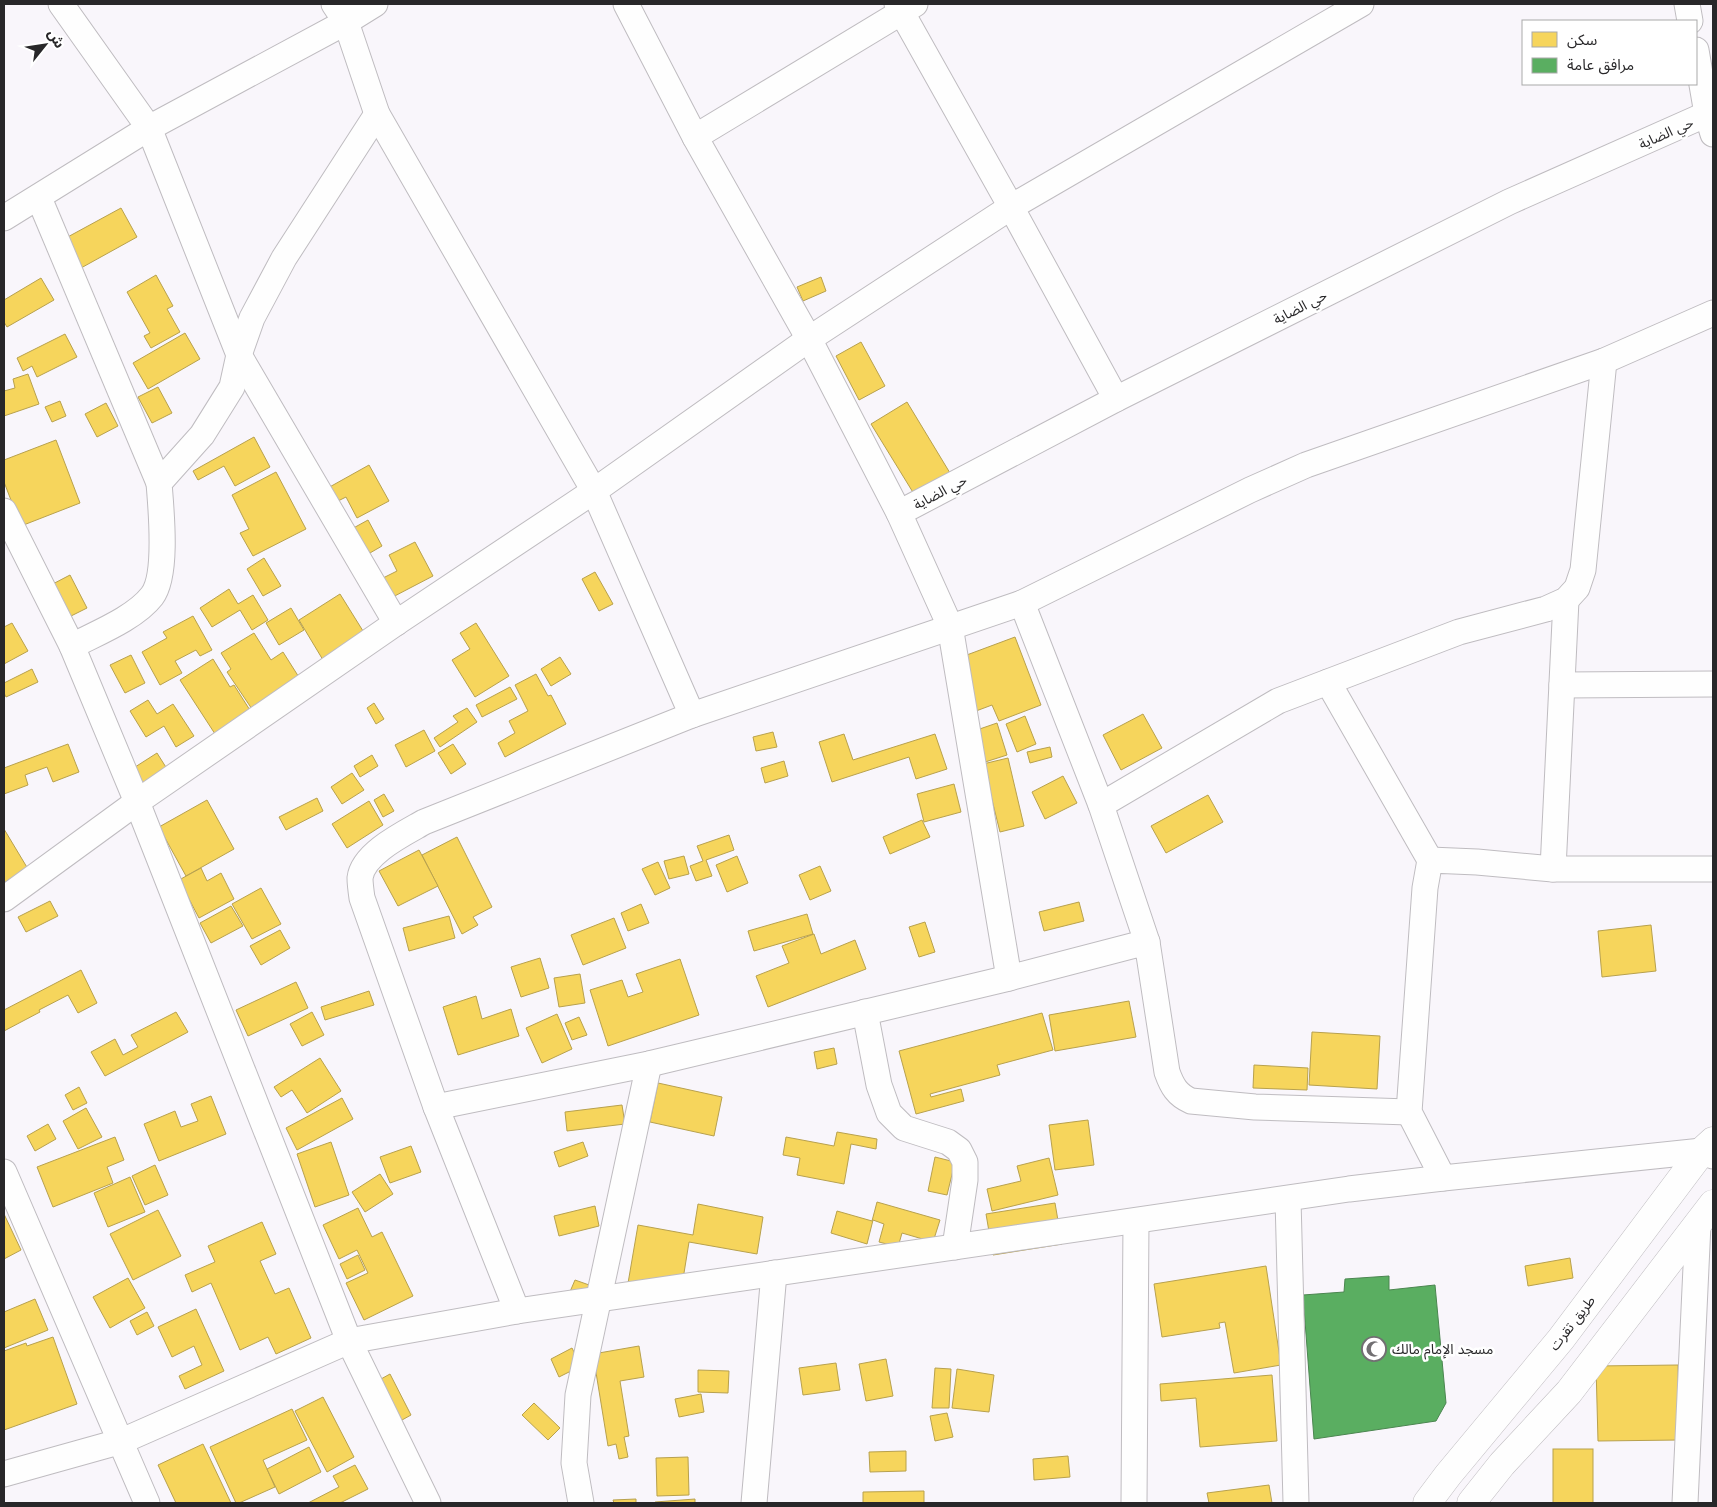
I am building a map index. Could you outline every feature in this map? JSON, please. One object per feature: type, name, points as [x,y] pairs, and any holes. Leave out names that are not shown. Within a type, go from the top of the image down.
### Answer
[{"type":"main road","name":"طريق تقرت","points":[[1427,1503],[1561,1339],[1710,1149]]},
{"type":"main road","points":[[1472,1503],[1502,1464],[1569,1392],[1706,1214]]},
{"type":"street","points":[[61,4],[149,128],[239,355],[396,623]]},
{"type":"street","points":[[4,218],[340,13],[375,4]]},
{"type":"street","points":[[626,4],[695,137],[809,339],[900,513],[950,626],[1009,978]]},
{"type":"street","points":[[4,899],[137,802],[396,623],[594,491],[809,339],[1011,207],[1361,4]]},
{"type":"street","points":[[1687,4],[1690,20]]},
{"type":"street","points":[[695,137],[904,6],[1116,400]]},
{"type":"street","points":[[340,13],[377,114],[594,491],[692,715]]},
{"type":"street","points":[[1697,55],[1710,124]]},
{"type":"street","points":[[159,483],[202,435],[232,387],[239,355],[252,318],[284,258],[377,114]]},
{"type":"street","name":"حي الضاية","points":[[900,513],[1116,400],[1509,202],[1710,124]]},
{"type":"street","points":[[38,198],[159,483],[161,507],[161,572],[158,586],[152,597],[134,613],[72,646]]},
{"type":"street","points":[[518,1311],[436,1107],[362,898],[360,877],[369,859],[392,841],[424,822],[692,715],[1022,603],[1250,490],[1306,465],[1604,360],[1713,313]]},
{"type":"street","points":[[1101,805],[1278,701],[1459,632],[1546,609],[1566,600],[1577,588],[1583,570],[1604,360]]},
{"type":"street","points":[[4,511],[72,646],[137,802],[349,1341],[428,1503]]},
{"type":"street","points":[[1553,869],[1566,600]]},
{"type":"street","points":[[1022,603],[1101,805],[1147,942],[1167,1072],[1173,1087],[1181,1097],[1191,1101],[1255,1108],[1409,1112]]},
{"type":"street","points":[[1328,682],[1430,860],[1425,888],[1409,1112],[1443,1178]]},
{"type":"street","points":[[1562,685],[1713,684]]},
{"type":"street","points":[[1430,860],[1553,869],[1713,869]]},
{"type":"street","points":[[436,1107],[649,1064],[1009,978],[1147,942]]},
{"type":"street","points":[[865,1012],[879,1084],[889,1113],[904,1128],[948,1142],[959,1150],[964,1162],[965,1180],[955,1247]]},
{"type":"street","points":[[581,1503],[574,1463],[578,1395],[649,1064]]},
{"type":"street","points":[[4,1474],[122,1441],[349,1341],[518,1311],[1288,1199],[1443,1178],[1710,1149]]},
{"type":"street","points":[[4,1172],[122,1441],[147,1503]]},
{"type":"street","points":[[1288,1199],[1296,1503]]},
{"type":"street","points":[[1685,1503],[1706,1214]]},
{"type":"street","points":[[1134,1503],[1136,1221]]},
{"type":"street","points":[[754,1503],[774,1274]]},
{"type":"building: سكن","points":[[121,208],[137,237],[81,268],[64,239]]},
{"type":"building: سكن","points":[[156,275],[173,306],[167,309],[180,332],[151,348],[144,336],[150,333],[127,292]]},
{"type":"building: سكن","points":[[821,277],[826,291],[803,301],[797,287]]},
{"type":"building: سكن","points":[[41,278],[54,300],[7,327],[4,322],[4,300]]},
{"type":"building: سكن","points":[[185,333],[200,359],[148,389],[133,363]]},
{"type":"building: سكن","points":[[65,334],[77,357],[37,377],[32,366],[23,371],[17,358]]},
{"type":"building: سكن","points":[[861,342],[885,386],[859,400],[836,356]]},
{"type":"building: سكن","points":[[28,374],[39,404],[4,416],[4,391],[15,388],[13,379]]},
{"type":"building: سكن","points":[[158,387],[172,413],[152,423],[138,397]]},
{"type":"building: سكن","points":[[60,401],[66,416],[52,422],[45,407]]},
{"type":"building: سكن","points":[[907,402],[950,473],[914,494],[871,424]]},
{"type":"building: سكن","points":[[106,403],[118,426],[97,437],[85,414]]},
{"type":"building: سكن","points":[[254,437],[270,467],[235,486],[224,466],[198,480],[193,471]]},
{"type":"building: سكن","points":[[56,440],[80,503],[21,526],[4,482],[4,460]]},
{"type":"building: سكن","points":[[369,465],[389,501],[357,518],[346,497],[334,503],[326,489]]},
{"type":"building: سكن","points":[[276,472],[306,529],[253,556],[240,533],[249,529],[232,495]]},
{"type":"building: سكن","points":[[368,520],[382,546],[363,557],[348,531]]},
{"type":"building: سكن","points":[[415,542],[433,576],[387,600],[377,581],[397,571],[389,555]]},
{"type":"building: سكن","points":[[264,558],[281,586],[263,596],[247,569]]},
{"type":"building: سكن","points":[[595,572],[613,604],[599,611],[582,579]]},
{"type":"building: سكن","points":[[70,575],[87,608],[63,620],[47,587]]},
{"type":"building: سكن","points":[[229,589],[238,604],[253,595],[268,620],[252,630],[240,610],[212,627],[200,608]]},
{"type":"building: سكن","points":[[340,594],[368,639],[326,665],[299,620]]},
{"type":"building: سكن","points":[[291,608],[304,630],[279,645],[266,623]]},
{"type":"building: سكن","points":[[193,616],[212,650],[200,656],[196,650],[175,661],[182,673],[160,685],[142,652],[167,638],[163,632]]},
{"type":"building: سكن","points":[[12,623],[28,651],[4,664],[4,627]]},
{"type":"building: سكن","points":[[476,623],[509,676],[475,697],[452,660],[470,649],[460,633]]},
{"type":"building: سكن","points":[[254,633],[271,660],[283,652],[302,682],[254,712],[227,672],[231,669],[221,653]]},
{"type":"building: سكن","points":[[1015,637],[1041,705],[999,721],[992,705],[968,714],[948,662]]},
{"type":"building: سكن","points":[[131,655],[145,683],[125,693],[110,665]]},
{"type":"building: سكن","points":[[560,657],[571,674],[551,686],[541,669]]},
{"type":"building: سكن","points":[[213,659],[230,687],[234,685],[253,715],[217,737],[180,680]]},
{"type":"building: سكن","points":[[32,669],[38,682],[6,697],[4,683]]},
{"type":"building: سكن","points":[[536,674],[548,696],[551,695],[566,724],[505,757],[498,743],[515,733],[509,721],[528,711],[515,685]]},
{"type":"building: سكن","points":[[510,687],[517,699],[482,717],[476,705]]},
{"type":"building: سكن","points":[[148,700],[157,714],[173,704],[194,736],[176,747],[164,726],[146,737],[130,711]]},
{"type":"building: سكن","points":[[374,703],[384,719],[376,724],[367,708]]},
{"type":"building: سكن","points":[[467,708],[477,722],[440,747],[434,738],[458,722],[453,716]]},
{"type":"building: سكن","points":[[1143,714],[1162,748],[1121,770],[1103,735]]},
{"type":"building: سكن","points":[[1025,716],[1036,744],[1017,752],[1006,724]]},
{"type":"building: سكن","points":[[997,723],[1007,755],[982,763],[971,732]]},
{"type":"building: سكن","points":[[424,730],[435,751],[406,767],[395,745]]},
{"type":"building: سكن","points":[[773,732],[777,747],[756,751],[753,737]]},
{"type":"building: سكن","points":[[844,734],[853,760],[935,734],[947,769],[916,779],[909,757],[832,782],[819,742]]},
{"type":"building: سكن","points":[[68,744],[79,772],[53,782],[47,767],[25,775],[28,785],[4,794],[4,768]]},
{"type":"building: سكن","points":[[453,744],[466,764],[451,774],[438,753]]},
{"type":"building: سكن","points":[[1050,747],[1052,757],[1030,763],[1027,752]]},
{"type":"building: سكن","points":[[157,753],[169,772],[143,788],[132,769]]},
{"type":"building: سكن","points":[[372,755],[378,766],[360,777],[354,766]]},
{"type":"building: سكن","points":[[1008,758],[1024,826],[1000,832],[983,764]]},
{"type":"building: سكن","points":[[784,761],[788,776],[765,783],[761,768]]},
{"type":"building: سكن","points":[[352,773],[364,790],[342,804],[331,787]]},
{"type":"building: سكن","points":[[1063,776],[1077,803],[1045,819],[1032,792]]},
{"type":"building: سكن","points":[[954,784],[961,812],[924,822],[917,794]]},
{"type":"building: سكن","points":[[384,794],[394,811],[383,817],[374,800]]},
{"type":"building: سكن","points":[[1208,795],[1223,822],[1166,853],[1151,826]]},
{"type":"building: سكن","points":[[317,798],[323,811],[286,830],[279,817]]},
{"type":"building: سكن","points":[[207,800],[234,849],[186,876],[159,827]]},
{"type":"building: سكن","points":[[369,801],[383,825],[347,848],[332,824]]},
{"type":"building: سكن","points":[[922,820],[930,837],[890,854],[883,837]]},
{"type":"building: سكن","points":[[4,829],[28,869],[4,883]]},
{"type":"building: سكن","points":[[729,835],[734,850],[706,860],[712,876],[696,881],[690,866],[703,861],[697,846]]},
{"type":"building: سكن","points":[[457,837],[492,907],[473,917],[478,925],[462,934],[422,855]]},
{"type":"building: سكن","points":[[419,850],[438,886],[398,906],[379,871]]},
{"type":"building: سكن","points":[[684,856],[689,874],[669,879],[664,861]]},
{"type":"building: سكن","points":[[737,856],[748,883],[727,892],[716,865]]},
{"type":"building: سكن","points":[[658,862],[670,888],[655,895],[642,869]]},
{"type":"building: سكن","points":[[820,866],[831,891],[810,900],[799,875]]},
{"type":"building: سكن","points":[[201,868],[207,881],[221,873],[234,899],[199,918],[179,880]]},
{"type":"building: سكن","points":[[261,888],[281,924],[252,939],[232,904]]},
{"type":"building: سكن","points":[[50,901],[58,916],[26,932],[18,917]]},
{"type":"building: سكن","points":[[1079,902],[1084,921],[1044,931],[1039,912]]},
{"type":"building: سكن","points":[[641,904],[649,923],[628,931],[621,913]]},
{"type":"building: سكن","points":[[231,906],[243,926],[211,943],[200,923]]},
{"type":"building: سكن","points":[[807,914],[813,934],[754,951],[748,931]]},
{"type":"building: سكن","points":[[449,916],[455,938],[409,951],[403,928]]},
{"type":"building: سكن","points":[[614,918],[626,948],[583,965],[571,935]]},
{"type":"building: سكن","points":[[925,922],[935,952],[919,957],[909,927]]},
{"type":"building: سكن","points":[[1651,925],[1656,971],[1602,977],[1598,931]]},
{"type":"building: سكن","points":[[280,930],[290,948],[261,965],[250,946]]},
{"type":"building: سكن","points":[[814,934],[821,954],[855,940],[866,969],[768,1007],[756,976],[789,963],[782,946]]},
{"type":"building: سكن","points":[[540,958],[549,988],[521,997],[511,967]]},
{"type":"building: سكن","points":[[680,959],[699,1015],[608,1046],[590,990],[622,980],[628,997],[643,992],[636,974]]},
{"type":"building: سكن","points":[[81,970],[97,1003],[78,1013],[68,995],[4,1031],[4,1010]]},
{"type":"building: سكن","points":[[580,974],[585,1003],[559,1007],[554,978]]},
{"type":"building: سكن","points":[[296,982],[308,1008],[248,1036],[236,1010]]},
{"type":"building: سكن","points":[[369,991],[374,1005],[325,1020],[321,1007]]},
{"type":"building: سكن","points":[[476,996],[482,1019],[511,1009],[519,1036],[458,1055],[443,1007]]},
{"type":"building: سكن","points":[[1129,1001],[1136,1037],[1055,1051],[1049,1015]]},
{"type":"building: سكن","points":[[176,1012],[188,1032],[105,1076],[91,1052],[115,1039],[123,1055],[138,1047],[131,1035]]},
{"type":"building: سكن","points":[[312,1012],[324,1035],[302,1046],[290,1024]]},
{"type":"building: سكن","points":[[1042,1013],[1053,1050],[997,1065],[1000,1075],[930,1094],[931,1097],[961,1089],[964,1101],[916,1114],[899,1051]]},
{"type":"building: سكن","points":[[557,1014],[572,1049],[542,1063],[526,1028]]},
{"type":"building: سكن","points":[[579,1017],[587,1035],[572,1040],[565,1023]]},
{"type":"building: سكن","points":[[1312,1032],[1380,1036],[1377,1089],[1309,1085]]},
{"type":"building: سكن","points":[[834,1048],[837,1064],[817,1069],[814,1052]]},
{"type":"building: سكن","points":[[320,1058],[341,1091],[307,1113],[292,1090],[281,1097],[274,1087]]},
{"type":"building: سكن","points":[[1254,1065],[1308,1068],[1307,1090],[1253,1088]]},
{"type":"building: سكن","points":[[658,1083],[722,1097],[714,1136],[650,1122]]},
{"type":"building: سكن","points":[[79,1087],[87,1103],[73,1110],[65,1095]]},
{"type":"building: سكن","points":[[211,1096],[226,1134],[159,1161],[144,1124],[175,1111],[181,1127],[198,1121],[191,1104]]},
{"type":"building: سكن","points":[[342,1098],[353,1119],[297,1150],[286,1128]]},
{"type":"building: سكن","points":[[622,1105],[625,1124],[567,1131],[565,1112]]},
{"type":"building: سكن","points":[[86,1108],[102,1137],[78,1149],[63,1121]]},
{"type":"building: سكن","points":[[1088,1120],[1094,1165],[1055,1170],[1049,1125]]},
{"type":"building: سكن","points":[[48,1124],[56,1139],[35,1151],[27,1136]]},
{"type":"building: سكن","points":[[837,1132],[877,1139],[876,1149],[851,1144],[844,1184],[797,1175],[800,1158],[783,1155],[786,1137],[834,1146]]},
{"type":"building: سكن","points":[[115,1137],[124,1160],[107,1167],[113,1183],[53,1207],[37,1167]]},
{"type":"building: سكن","points":[[331,1142],[349,1195],[315,1207],[297,1154]]},
{"type":"building: سكن","points":[[583,1142],[588,1156],[559,1167],[554,1152]]},
{"type":"building: سكن","points":[[411,1146],[421,1172],[390,1183],[380,1157]]},
{"type":"building: سكن","points":[[935,1157],[955,1162],[947,1195],[928,1191]]},
{"type":"building: سكن","points":[[1049,1158],[1058,1195],[992,1211],[987,1189],[1021,1181],[1017,1166]]},
{"type":"building: سكن","points":[[155,1165],[168,1195],[145,1205],[132,1176]]},
{"type":"building: سكن","points":[[380,1174],[393,1194],[365,1212],[352,1192]]},
{"type":"building: سكن","points":[[130,1177],[145,1212],[108,1227],[94,1193]]},
{"type":"building: سكن","points":[[877,1202],[940,1220],[933,1242],[902,1233],[898,1247],[879,1242],[884,1224],[873,1220],[867,1244],[831,1233],[837,1211],[872,1221]]},
{"type":"building: سكن","points":[[1055,1203],[1062,1244],[993,1255],[986,1214]]},
{"type":"building: سكن","points":[[698,1204],[763,1217],[757,1254],[689,1242],[680,1298],[627,1289],[638,1225],[693,1235]]},
{"type":"building: سكن","points":[[595,1206],[599,1226],[559,1236],[554,1216]]},
{"type":"building: سكن","points":[[358,1208],[372,1237],[382,1232],[413,1296],[364,1320],[346,1283],[368,1273],[357,1250],[339,1259],[323,1225]]},
{"type":"building: سكن","points":[[158,1210],[181,1256],[133,1280],[110,1234]]},
{"type":"building: سكن","points":[[4,1214],[21,1250],[4,1259]]},
{"type":"building: سكن","points":[[262,1222],[276,1254],[260,1261],[275,1294],[289,1288],[311,1338],[276,1354],[268,1337],[240,1350],[211,1283],[192,1292],[185,1275],[215,1262],[208,1246]]},
{"type":"building: سكن","points":[[358,1255],[365,1270],[347,1279],[340,1264]]},
{"type":"building: سكن","points":[[1570,1258],[1573,1278],[1528,1286],[1525,1266]]},
{"type":"building: سكن","points":[[1266,1266],[1281,1365],[1234,1373],[1225,1322],[1219,1323],[1220,1328],[1162,1337],[1154,1284]]},
{"type":"building: سكن","points":[[128,1278],[145,1308],[110,1328],[93,1297]]},
{"type":"building: سكن","points":[[575,1280],[592,1286],[587,1301],[569,1294]]},
{"type":"building: سكن","points":[[35,1299],[48,1330],[4,1348],[4,1312]]},
{"type":"building: سكن","points":[[196,1309],[224,1371],[185,1389],[179,1376],[202,1365],[194,1346],[172,1357],[158,1327]]},
{"type":"building: سكن","points":[[147,1312],[154,1326],[137,1335],[130,1321]]},
{"type":"building: سكن","points":[[53,1337],[77,1404],[4,1430],[4,1351],[26,1343],[27,1346]]},
{"type":"building: سكن","points":[[639,1346],[644,1377],[620,1381],[629,1436],[624,1437],[628,1457],[619,1459],[616,1444],[608,1446],[593,1354]]},
{"type":"building: سكن","points":[[572,1348],[581,1366],[559,1377],[551,1359]]},
{"type":"building: سكن","points":[[886,1359],[893,1396],[866,1401],[859,1364]]},
{"type":"building: سكن","points":[[836,1363],[840,1390],[803,1395],[799,1368]]},
{"type":"building: سكن","points":[[1678,1365],[1679,1440],[1598,1441],[1596,1366]]},
{"type":"building: سكن","points":[[935,1368],[951,1369],[949,1408],[932,1408]]},
{"type":"building: سكن","points":[[957,1369],[994,1375],[989,1412],[952,1408]]},
{"type":"building: سكن","points":[[698,1370],[729,1371],[728,1393],[698,1392]]},
{"type":"building: سكن","points":[[390,1374],[411,1415],[393,1425],[372,1384]]},
{"type":"building: سكن","points":[[1272,1375],[1277,1441],[1200,1447],[1196,1398],[1161,1401],[1160,1384]]},
{"type":"building: سكن","points":[[701,1394],[704,1412],[679,1417],[675,1399]]},
{"type":"building: سكن","points":[[323,1397],[354,1457],[327,1472],[295,1411]]},
{"type":"building: سكن","points":[[534,1403],[560,1428],[548,1440],[522,1415]]},
{"type":"building: سكن","points":[[292,1409],[307,1440],[263,1460],[275,1487],[236,1503],[210,1447]]},
{"type":"building: سكن","points":[[947,1413],[953,1437],[935,1441],[930,1416]]},
{"type":"building: سكن","points":[[203,1444],[231,1503],[176,1503],[158,1465]]},
{"type":"building: سكن","points":[[309,1447],[321,1472],[279,1494],[267,1469]]},
{"type":"building: سكن","points":[[1553,1449],[1593,1449],[1593,1503],[1553,1503]]},
{"type":"building: سكن","points":[[906,1451],[906,1471],[870,1472],[869,1452]]},
{"type":"building: سكن","points":[[1068,1456],[1070,1477],[1034,1480],[1033,1459]]},
{"type":"building: سكن","points":[[688,1457],[689,1495],[657,1496],[656,1458]]},
{"type":"building: سكن","points":[[355,1465],[368,1489],[340,1503],[308,1503],[339,1487],[333,1476]]},
{"type":"building: سكن","points":[[1269,1485],[1272,1503],[1209,1503],[1207,1493]]},
{"type":"building: سكن","points":[[924,1491],[924,1503],[863,1503],[863,1492]]},
{"type":"building: سكن","points":[[636,1499],[636,1503],[614,1503],[613,1500]]},
{"type":"building: سكن","points":[[695,1499],[695,1503],[655,1503],[655,1502]]},
{"type":"building: مرافق عامة","name":"مسجد الإمام مالك","points":[[1389,1276],[1389,1290],[1435,1285],[1446,1403],[1436,1421],[1314,1439],[1303,1295],[1344,1292],[1345,1279]]},
{"type":"place","name":"مسجد الإمام مالك","points":[[1374,1349]]}]
